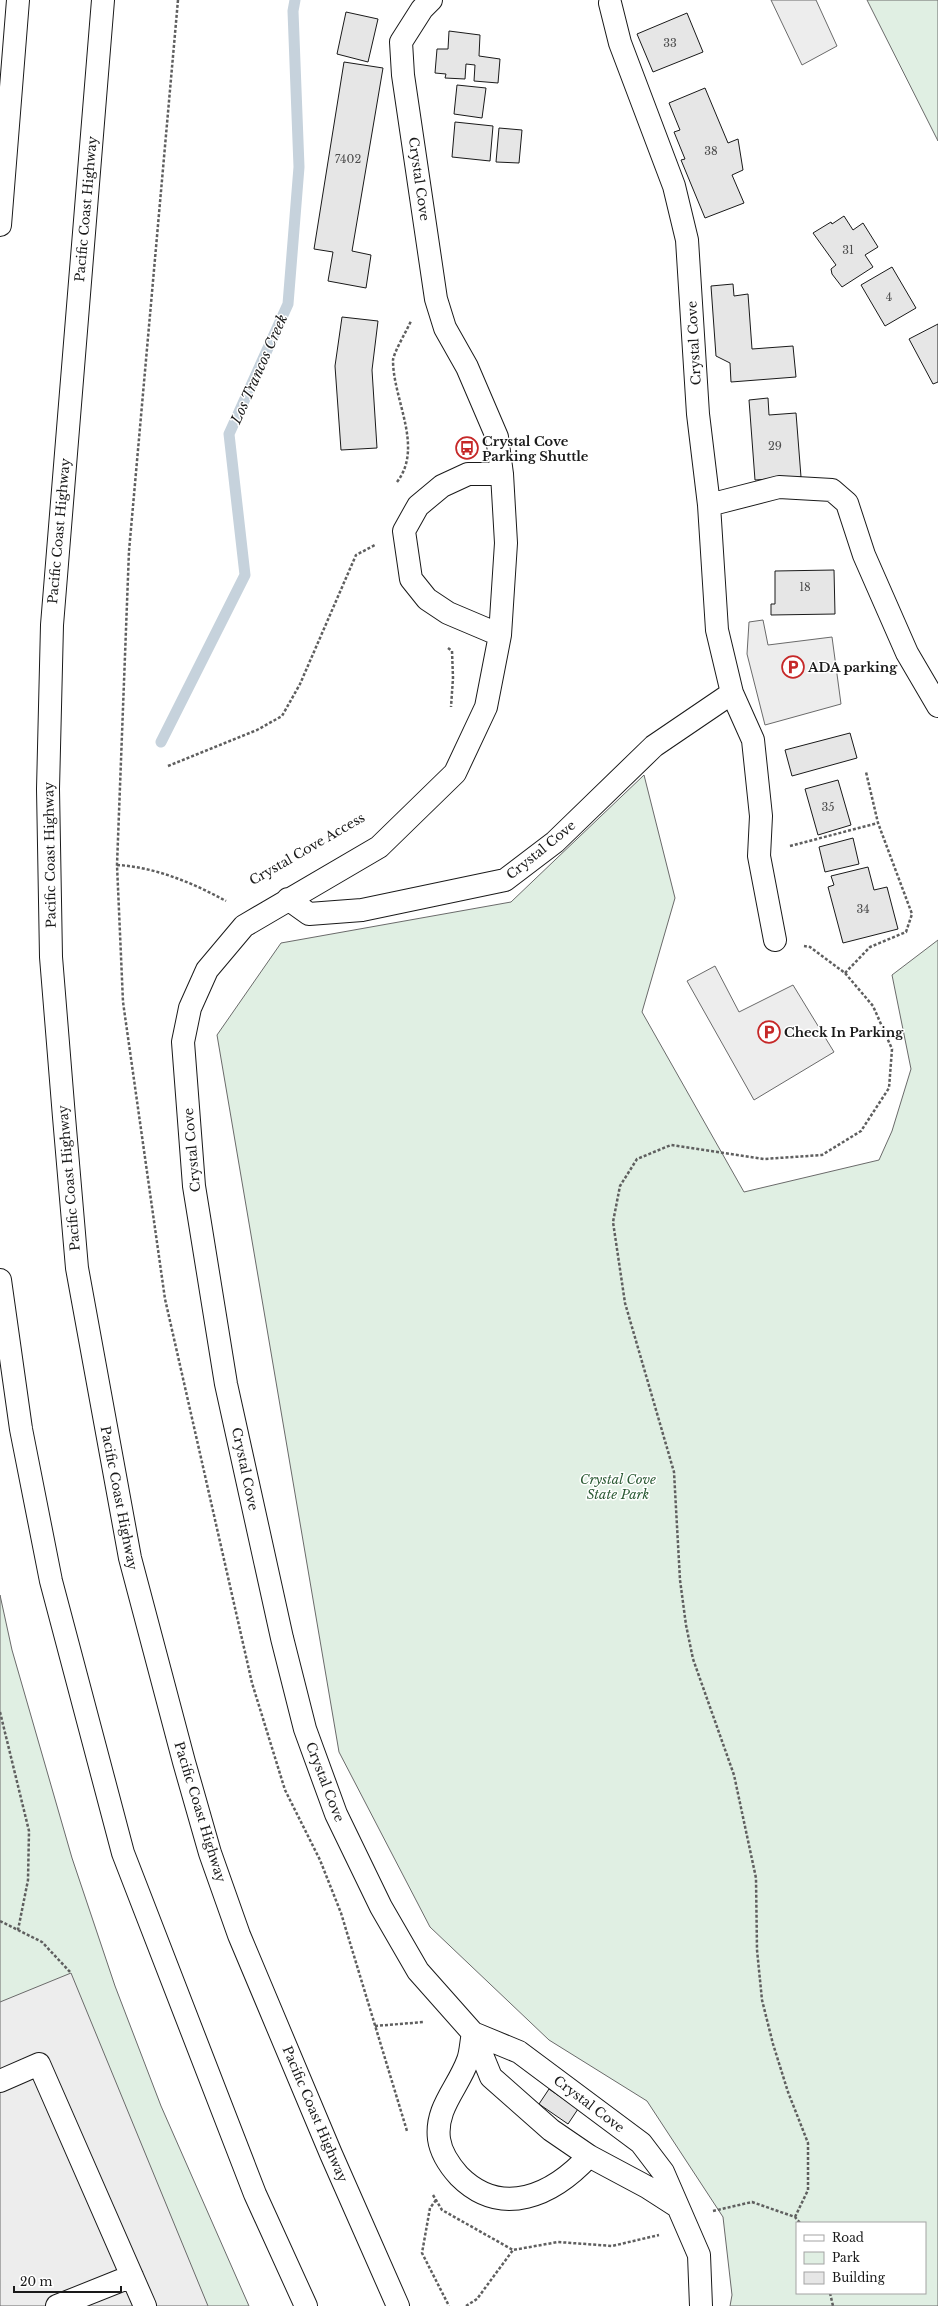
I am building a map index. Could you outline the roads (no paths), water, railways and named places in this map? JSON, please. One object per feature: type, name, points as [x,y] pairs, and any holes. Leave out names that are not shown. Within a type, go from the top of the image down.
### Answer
[{"type":"main road","points":[[0,225],[18,0]]},
{"type":"main road","name":"Pacific Coast Highway","points":[[103,0],[52,617],[49,709],[51,957],[77,1268],[130,1558],[210,1853],[239,1935],[331,2154],[398,2306]]},
{"type":"main road","name":"Crystal Cove","points":[[431,0],[422,9],[401,42],[403,75],[436,300],[445,328],[467,367],[497,437],[502,474],[506,543],[500,635],[486,707],[455,773],[379,847],[244,926],[207,970],[190,1008],[183,1042],[194,1186],[226,1384],[291,1676],[305,1729],[336,1814],[381,1907],[418,1972],[473,2033],[490,2077],[551,2130],[589,2156],[647,2187],[676,2205]]},
{"type":"main road","name":"Crystal Cove","points":[[610,3],[620,43],[674,186],[687,240],[698,414],[709,505],[717,630],[732,693],[753,740],[760,816],[759,856],[775,940]]},
{"type":"main road","points":[[500,635],[448,613],[427,599],[411,579],[404,531],[418,506],[442,486],[468,474],[502,474]]},
{"type":"main road","points":[[709,505],[779,487],[832,490],[847,503],[864,555],[907,653],[938,706]]},
{"type":"main road","name":"Crystal Cove","points":[[288,899],[309,914],[362,910],[505,880],[555,842],[654,746],[732,693]]},
{"type":"main road","points":[[0,1280],[20,1429],[51,1581],[123,1853],[255,2194],[306,2306]]},
{"type":"main road","points":[[473,2033],[468,2060],[441,2111],[439,2140],[449,2166],[469,2186],[494,2198],[520,2200],[544,2191],[579,2167],[589,2156]]},
{"type":"main road","name":"Crystal Cove","points":[[473,2033],[519,2052],[641,2143],[663,2172],[676,2205],[699,2255],[701,2306]]},
{"type":"main road","points":[[0,2081],[39,2064],[146,2306]]},
{"type":"main road","points":[[57,2306],[132,2276]]},
{"type":"waterway","name":"Los Trancos Creek","points":[[161,742],[245,575],[229,434],[288,304],[299,167],[293,11],[295,0]]},
{"type":"place","name":"Crystal Cove Parking Shuttle","points":[[467,448]]},
{"type":"place","name":"ADA parking","points":[[793,667]]},
{"type":"place","name":"Check In Parking","points":[[769,1032]]},
{"type":"park label","name":"Crystal Cove State Park","points":[[618,1486]]}]
